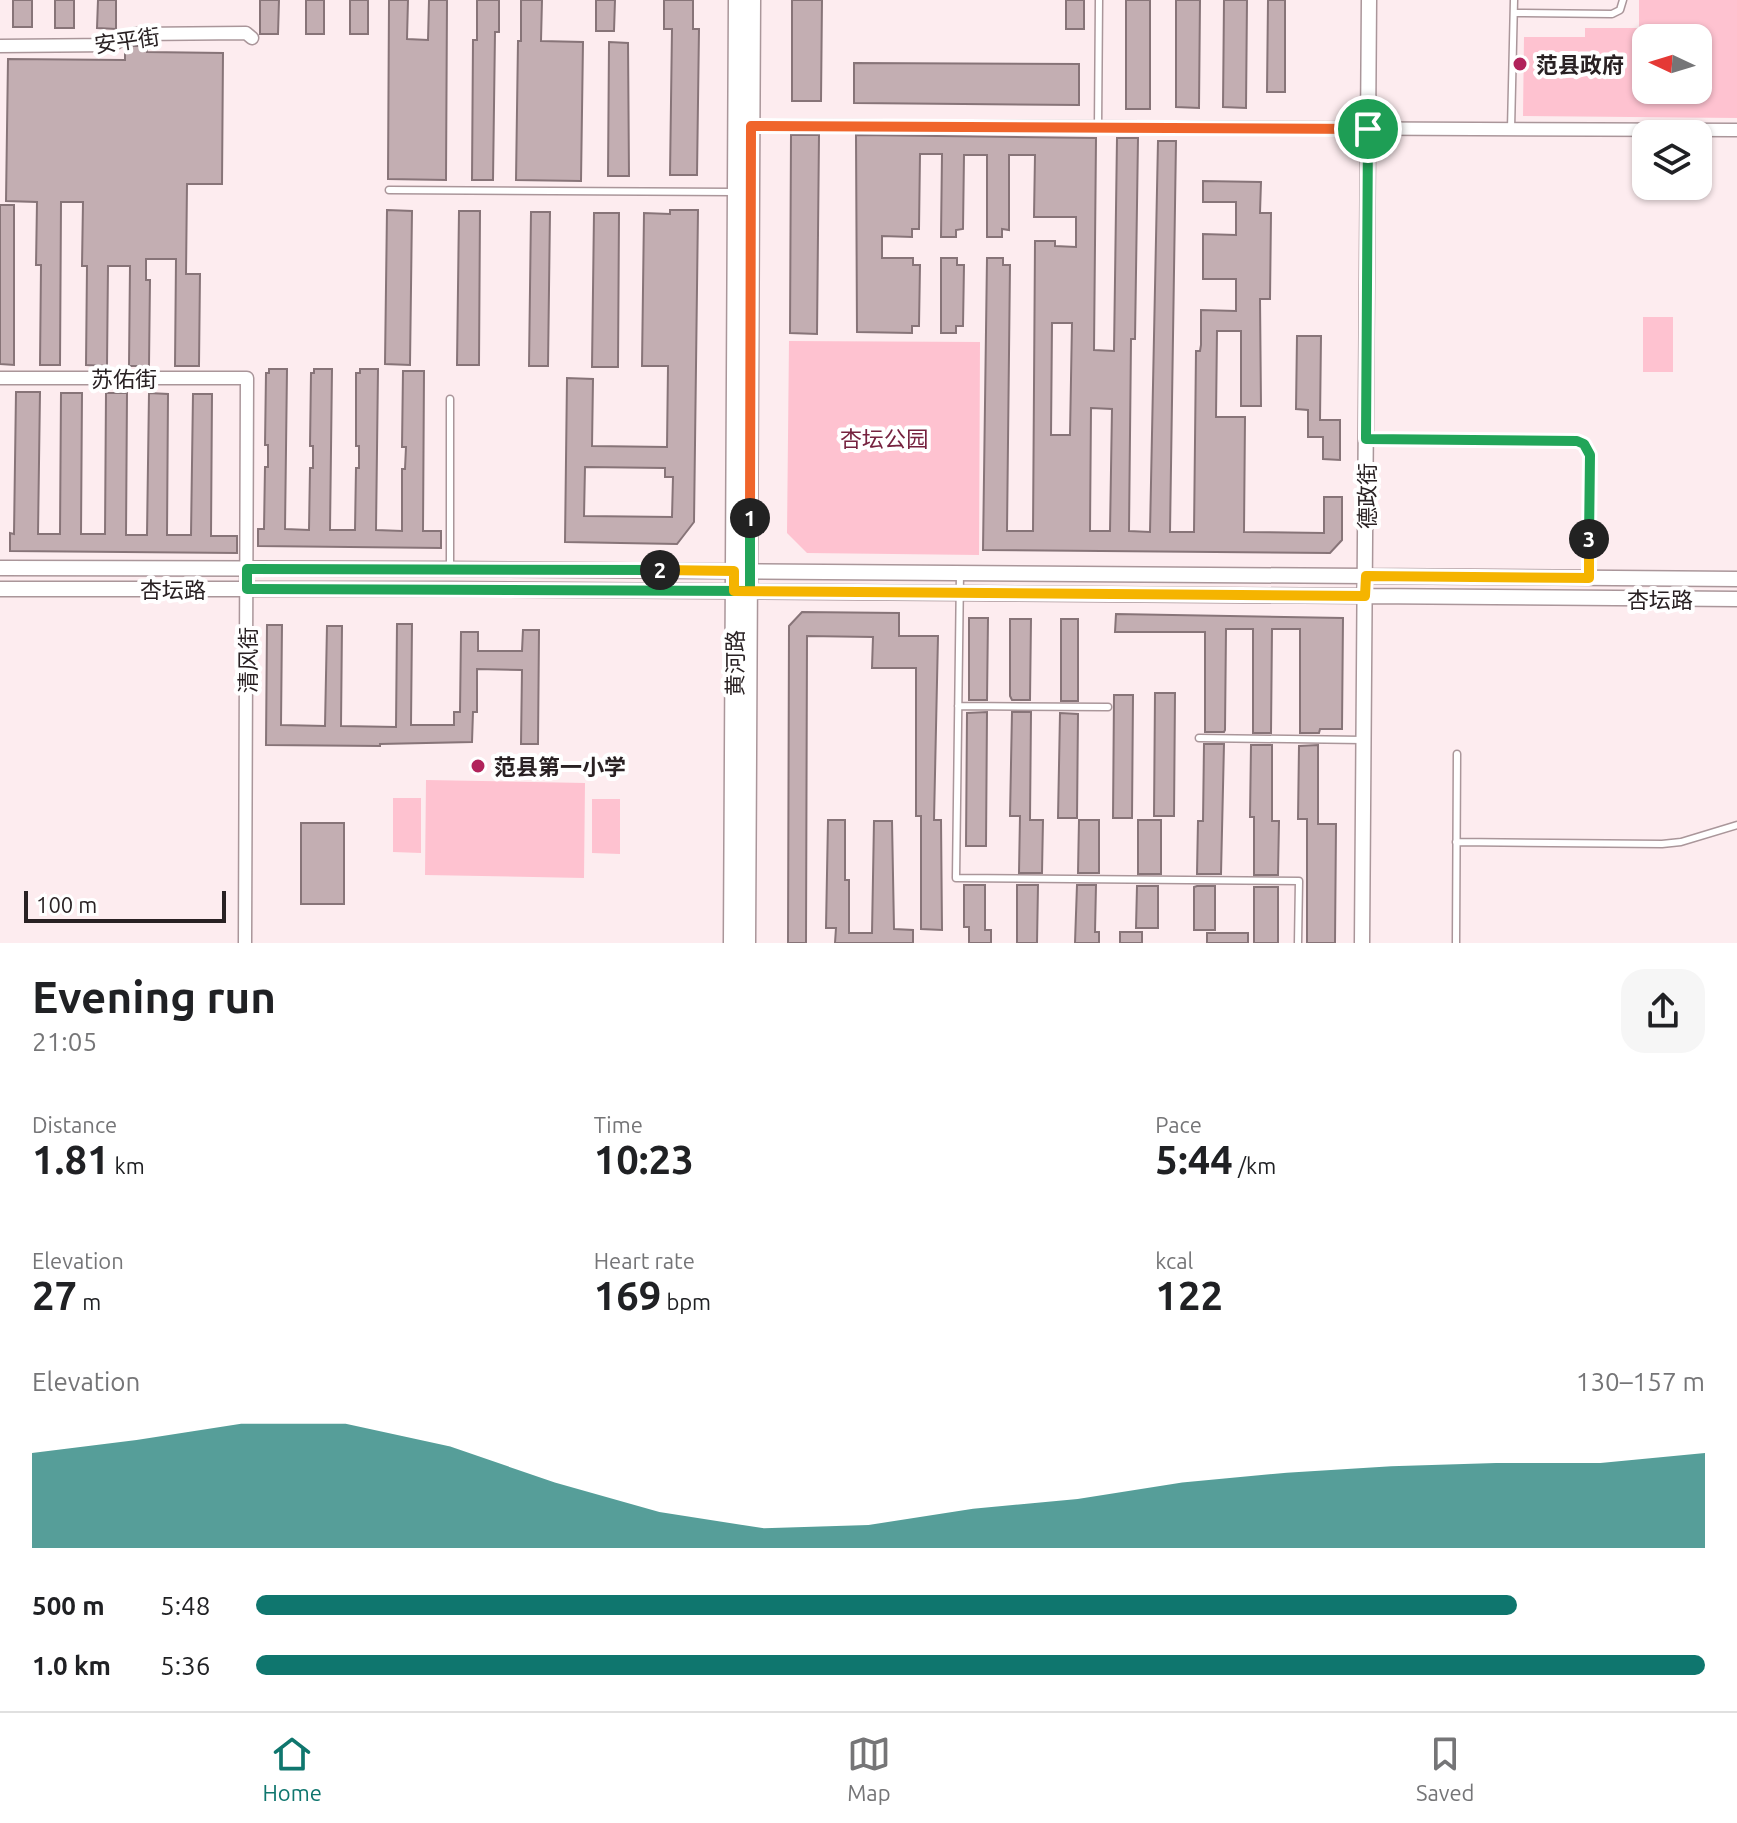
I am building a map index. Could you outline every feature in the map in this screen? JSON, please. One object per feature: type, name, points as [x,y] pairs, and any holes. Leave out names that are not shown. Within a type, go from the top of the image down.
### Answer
[{"type":"main road","name":"黄河路","points":[[737,0],[736,192],[747,943]]},
{"type":"main road","name":"黄河路","points":[[742,571],[752,0]]},
{"type":"main road","name":"黄河路","points":[[732,943],[742,591]]},
{"type":"street","name":"德政街","points":[[1362,943],[1369,0]]},
{"type":"street","name":"安平街","points":[[0,46],[113,45],[136,34],[246,33],[252,38]]},
{"type":"street","points":[[751,126],[1737,130]]},
{"type":"street","name":"苏佑街","points":[[0,378],[247,378]]},
{"type":"street","name":"清风街","points":[[245,943],[247,378]]},
{"type":"street","name":"杏坛路","points":[[0,568],[1737,579]]},
{"type":"street","name":"杏坛路","points":[[0,589],[1737,599]]},
{"type":"lane","points":[[1098,128],[1099,0]]},
{"type":"lane","points":[[1511,129],[1514,0]]},
{"type":"lane","points":[[1514,13],[1612,14],[1620,10],[1623,0]]},
{"type":"lane","points":[[389,190],[736,192]]},
{"type":"lane","points":[[450,399],[450,569]]},
{"type":"lane","points":[[1366,439],[1577,441],[1584,444],[1590,455],[1589,578]]},
{"type":"lane","points":[[960,573],[956,878],[1299,881],[1298,943]]},
{"type":"lane","points":[[958,706],[1108,707]]},
{"type":"lane","points":[[1199,738],[1364,740]]},
{"type":"lane","points":[[1456,943],[1457,754]]},
{"type":"lane","points":[[1456,842],[1662,844],[1681,842],[1737,825]]},
{"type":"green space","points":[[1639,0],[1737,0],[1737,118],[1523,116],[1524,37],[1585,37],[1585,28],[1632,28],[1632,104],[1712,104],[1712,24],[1639,24]]},
{"type":"green space","points":[[1643,317],[1673,317],[1673,372],[1643,372]]},
{"type":"green space","name":"杏坛公园","points":[[789,341],[980,342],[979,555],[807,553],[787,533]]},
{"type":"green space","points":[[426,780],[585,783],[584,878],[425,875]]},
{"type":"green space","points":[[393,798],[421,798],[421,853],[393,852]]},
{"type":"green space","points":[[592,799],[620,799],[620,854],[592,853]]},
{"type":"building","points":[[13,0],[32,0],[32,27],[13,27]]},
{"type":"building","points":[[55,0],[74,0],[74,28],[55,28]]},
{"type":"building","points":[[98,0],[116,0],[116,29],[97,28]]},
{"type":"building","points":[[260,0],[279,0],[278,34],[260,34]]},
{"type":"building","points":[[306,0],[324,0],[324,34],[306,34]]},
{"type":"building","points":[[350,0],[368,0],[368,34],[350,34]]},
{"type":"building","points":[[389,0],[408,0],[407,39],[428,40],[429,0],[447,0],[446,180],[388,179]]},
{"type":"building","points":[[477,0],[499,0],[499,32],[495,32],[493,180],[472,180],[473,40],[477,40]]},
{"type":"building","points":[[521,0],[542,0],[541,41],[583,42],[581,181],[516,180]]},
{"type":"building","points":[[596,0],[615,0],[614,31],[596,31]]},
{"type":"building","points":[[664,0],[693,0],[693,29],[699,29],[697,175],[670,175],[672,29],[664,29]]},
{"type":"building","points":[[792,0],[822,0],[821,101],[792,101]]},
{"type":"building","points":[[1066,0],[1084,0],[1084,29],[1066,29]]},
{"type":"building","points":[[1126,0],[1150,0],[1150,109],[1126,109]]},
{"type":"building","points":[[1176,0],[1200,0],[1199,108],[1176,107]]},
{"type":"building","points":[[1224,0],[1247,0],[1246,108],[1223,107]]},
{"type":"building","points":[[1268,0],[1285,0],[1285,92],[1267,92]]},
{"type":"building","points":[[609,42],[628,43],[629,176],[608,176]]},
{"type":"building","points":[[147,46],[147,52],[223,53],[222,184],[187,184],[186,274],[200,274],[199,366],[175,366],[176,259],[146,259],[146,280],[150,280],[149,366],[129,366],[130,266],[108,266],[107,366],[86,365],[87,266],[82,266],[83,202],[61,202],[60,365],[40,365],[41,265],[36,265],[37,202],[6,201],[8,59],[125,60],[125,47]]},
{"type":"building","points":[[854,63],[1079,64],[1079,105],[854,103]]},
{"type":"building","points":[[791,135],[819,135],[817,334],[790,333]]},
{"type":"building","points":[[856,135],[1096,138],[1094,350],[1114,351],[1117,138],[1138,138],[1129,531],[1150,532],[1158,141],[1176,141],[1170,532],[1194,532],[1196,351],[1200,351],[1201,345],[1201,310],[1236,311],[1236,279],[1203,279],[1203,234],[1236,235],[1236,202],[1203,202],[1203,181],[1261,182],[1260,213],[1271,213],[1270,299],[1260,299],[1261,406],[1241,406],[1241,331],[1217,331],[1216,417],[1245,417],[1244,532],[1324,533],[1324,497],[1342,497],[1342,540],[1330,553],[983,550],[987,258],[1003,258],[1003,265],[1010,265],[1007,531],[1033,531],[1035,241],[1055,241],[1055,246],[1076,247],[1076,217],[1034,217],[1035,155],[1009,155],[1009,230],[1002,229],[1002,237],[987,237],[987,155],[964,155],[963,229],[956,230],[956,237],[941,237],[942,154],[920,154],[919,229],[912,229],[912,237],[882,236],[882,258],[913,258],[913,265],[920,265],[919,326],[912,326],[912,333],[857,332]],"holes":[[[1052,323],[1072,323],[1070,435],[1051,435]],[[1091,408],[1112,409],[1110,531],[1090,531]]]},
{"type":"building","points":[[0,205],[14,205],[14,365],[0,364]]},
{"type":"building","points":[[387,210],[412,211],[410,365],[385,364]]},
{"type":"building","points":[[670,210],[698,210],[694,522],[677,544],[565,542],[567,378],[593,379],[592,446],[667,447],[668,366],[642,366],[644,213],[670,214]],"holes":[[[585,467],[665,468],[665,477],[673,477],[672,517],[584,516]]]},
{"type":"building","points":[[459,211],[480,211],[479,365],[457,365]]},
{"type":"building","points":[[531,212],[550,212],[548,366],[529,366]]},
{"type":"building","points":[[594,213],[619,213],[618,367],[592,367]]},
{"type":"building","points":[[941,258],[957,258],[957,265],[964,265],[963,326],[956,326],[956,333],[941,333]]},
{"type":"building","points":[[1297,336],[1321,336],[1320,420],[1340,420],[1340,460],[1323,459],[1323,437],[1308,437],[1308,410],[1296,409]]},
{"type":"building","points":[[269,369],[287,369],[285,529],[309,530],[310,468],[313,468],[313,446],[310,446],[311,373],[314,369],[332,369],[330,530],[355,530],[356,468],[359,468],[356,373],[360,373],[360,369],[378,369],[376,530],[402,531],[402,469],[405,469],[406,447],[402,447],[403,371],[424,371],[423,531],[441,531],[441,548],[258,546],[258,529],[264,529],[265,467],[268,467],[268,445],[265,445],[266,373]]},
{"type":"building","points":[[16,392],[40,392],[38,534],[60,534],[61,393],[82,393],[81,534],[105,534],[106,393],[127,393],[126,535],[147,535],[149,393],[168,394],[167,535],[191,535],[193,394],[212,394],[211,536],[237,536],[237,553],[10,551],[10,533],[14,534]]},
{"type":"building","points":[[802,612],[899,613],[899,636],[938,636],[934,820],[941,820],[942,930],[921,929],[921,816],[916,816],[916,668],[872,668],[873,637],[807,636],[806,943],[788,943],[789,626]]},
{"type":"building","points":[[1116,614],[1343,618],[1342,729],[1300,733],[1300,629],[1272,629],[1271,733],[1253,733],[1253,629],[1226,629],[1225,730],[1205,732],[1205,632],[1115,632]]},
{"type":"building","points":[[969,618],[988,618],[987,700],[969,700]]},
{"type":"building","points":[[1010,619],[1031,619],[1030,700],[1012,700],[1010,696]]},
{"type":"building","points":[[1061,619],[1078,619],[1078,701],[1061,701]]},
{"type":"building","points":[[397,624],[412,624],[411,725],[454,725],[454,712],[460,712],[461,632],[478,632],[478,651],[522,651],[523,630],[539,630],[538,744],[521,744],[522,670],[477,669],[477,712],[473,712],[472,742],[380,746],[266,745],[267,625],[282,625],[281,725],[325,726],[327,626],[342,626],[341,726],[396,727]]},
{"type":"building","points":[[1155,693],[1175,693],[1174,816],[1154,816]]},
{"type":"building","points":[[1114,695],[1133,695],[1132,818],[1113,818]]},
{"type":"building","points":[[987,712],[986,846],[966,846],[967,713]]},
{"type":"building","points":[[1012,712],[1031,712],[1030,820],[1043,820],[1042,873],[1019,873],[1020,816],[1010,816]]},
{"type":"building","points":[[1060,713],[1078,714],[1077,818],[1058,818]]},
{"type":"building","points":[[1204,744],[1224,744],[1221,874],[1197,874],[1198,821],[1203,821]]},
{"type":"building","points":[[1251,745],[1272,745],[1272,821],[1279,821],[1278,875],[1254,875],[1254,817],[1250,817]]},
{"type":"building","points":[[1318,745],[1318,824],[1336,824],[1335,943],[1307,943],[1307,819],[1298,819],[1299,746]]},
{"type":"building","points":[[828,820],[845,820],[849,933],[872,933],[874,821],[892,821],[894,929],[913,930],[913,943],[835,943],[836,928],[826,928]]},
{"type":"building","points":[[1079,820],[1099,820],[1099,873],[1078,873]]},
{"type":"building","points":[[1138,820],[1161,820],[1161,874],[1138,874]]},
{"type":"building","points":[[301,823],[344,823],[344,904],[301,904]]},
{"type":"building","points":[[964,885],[985,885],[985,930],[991,930],[991,943],[969,943],[969,927],[964,927]]},
{"type":"building","points":[[1017,885],[1038,885],[1037,943],[1017,943]]},
{"type":"building","points":[[1077,885],[1096,885],[1095,932],[1099,932],[1099,943],[1075,943]]},
{"type":"building","points":[[1137,886],[1158,886],[1158,928],[1136,928]]},
{"type":"building","points":[[1215,886],[1215,930],[1194,930],[1194,887]]},
{"type":"building","points":[[1254,887],[1278,887],[1278,943],[1254,943]]},
{"type":"building","points":[[1120,932],[1142,932],[1142,943],[1120,943]]},
{"type":"building","points":[[1207,933],[1248,933],[1248,943],[1207,943]]},
{"type":"place","name":"范县政府","points":[[1520,64]]},
{"type":"place","name":"范县第一小学","points":[[478,766]]},
{"type":"route","points":[[1368,129],[751,126],[750,591],[450,589],[247,589],[247,569],[734,571],[734,591],[1365,596],[1366,576],[1589,578],[1590,455],[1584,444],[1577,441],[1366,439],[1368,129]]}]
